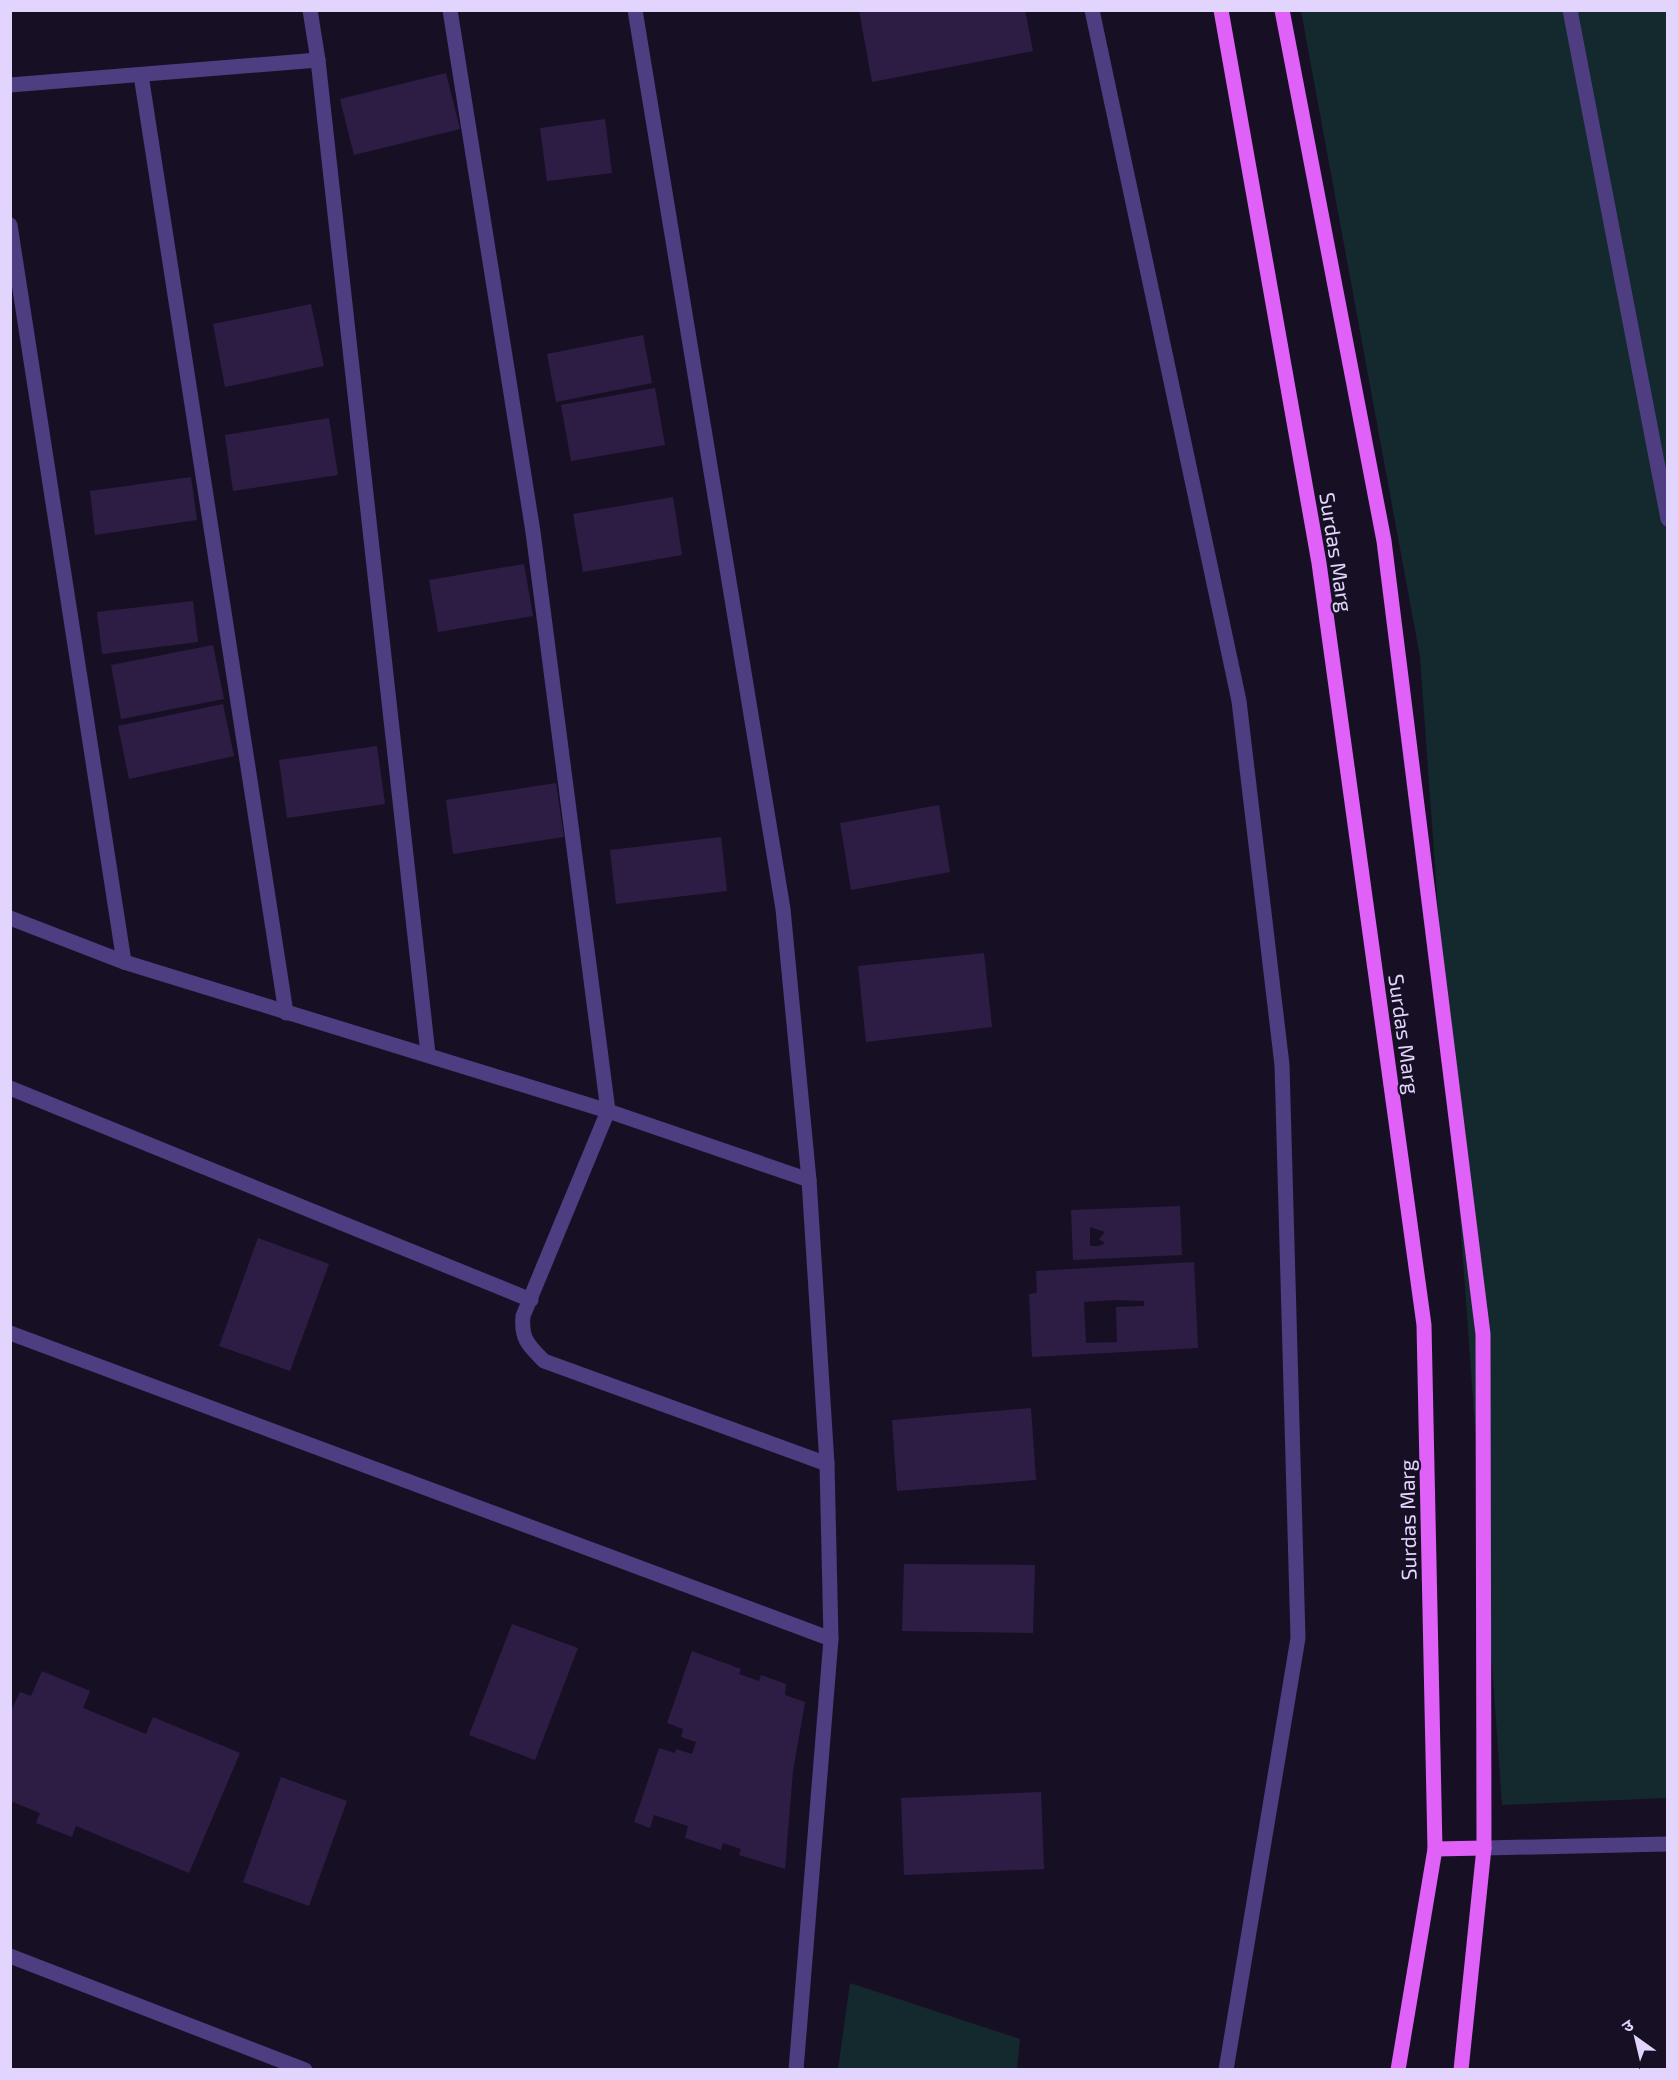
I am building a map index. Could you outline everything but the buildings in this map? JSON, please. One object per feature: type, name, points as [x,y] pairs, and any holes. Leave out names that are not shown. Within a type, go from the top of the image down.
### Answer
[{"type":"main road","name":"Surdas Marg","points":[[1221,10],[1319,562],[1424,1325],[1435,1849],[1398,2070]]},
{"type":"main road","name":"Surdas Marg","points":[[1282,10],[1384,541],[1483,1334],[1484,1848],[1461,2070]]},
{"type":"main road","points":[[1435,1849],[1484,1848]]},
{"type":"street","points":[[310,10],[318,60],[428,1054]]},
{"type":"street","points":[[450,10],[533,532],[608,1111],[523,1316],[522,1331],[528,1345],[544,1360],[826,1464]]},
{"type":"street","points":[[635,10],[783,909],[809,1180],[826,1464],[831,1639],[796,2070]]},
{"type":"street","points":[[1092,10],[1239,701],[1282,1065],[1298,1638],[1226,2070]]},
{"type":"street","points":[[1570,10],[1668,519]]},
{"type":"street","points":[[10,85],[318,60]]},
{"type":"street","points":[[141,75],[286,1012]]},
{"type":"street","points":[[10,225],[124,962]]},
{"type":"street","points":[[10,918],[124,962],[608,1111],[809,1180]]},
{"type":"street","points":[[10,1088],[531,1300]]},
{"type":"street","points":[[10,1333],[831,1639]]},
{"type":"street","points":[[1484,1848],[1668,1844]]},
{"type":"street","points":[[10,1956],[305,2070]]},
{"type":"green space","points":[[1301,11],[1667,11],[1667,1798],[1502,1805],[1420,657]]},
{"type":"green space","points":[[850,1983],[1020,2039],[1017,2069],[838,2069]]}]
